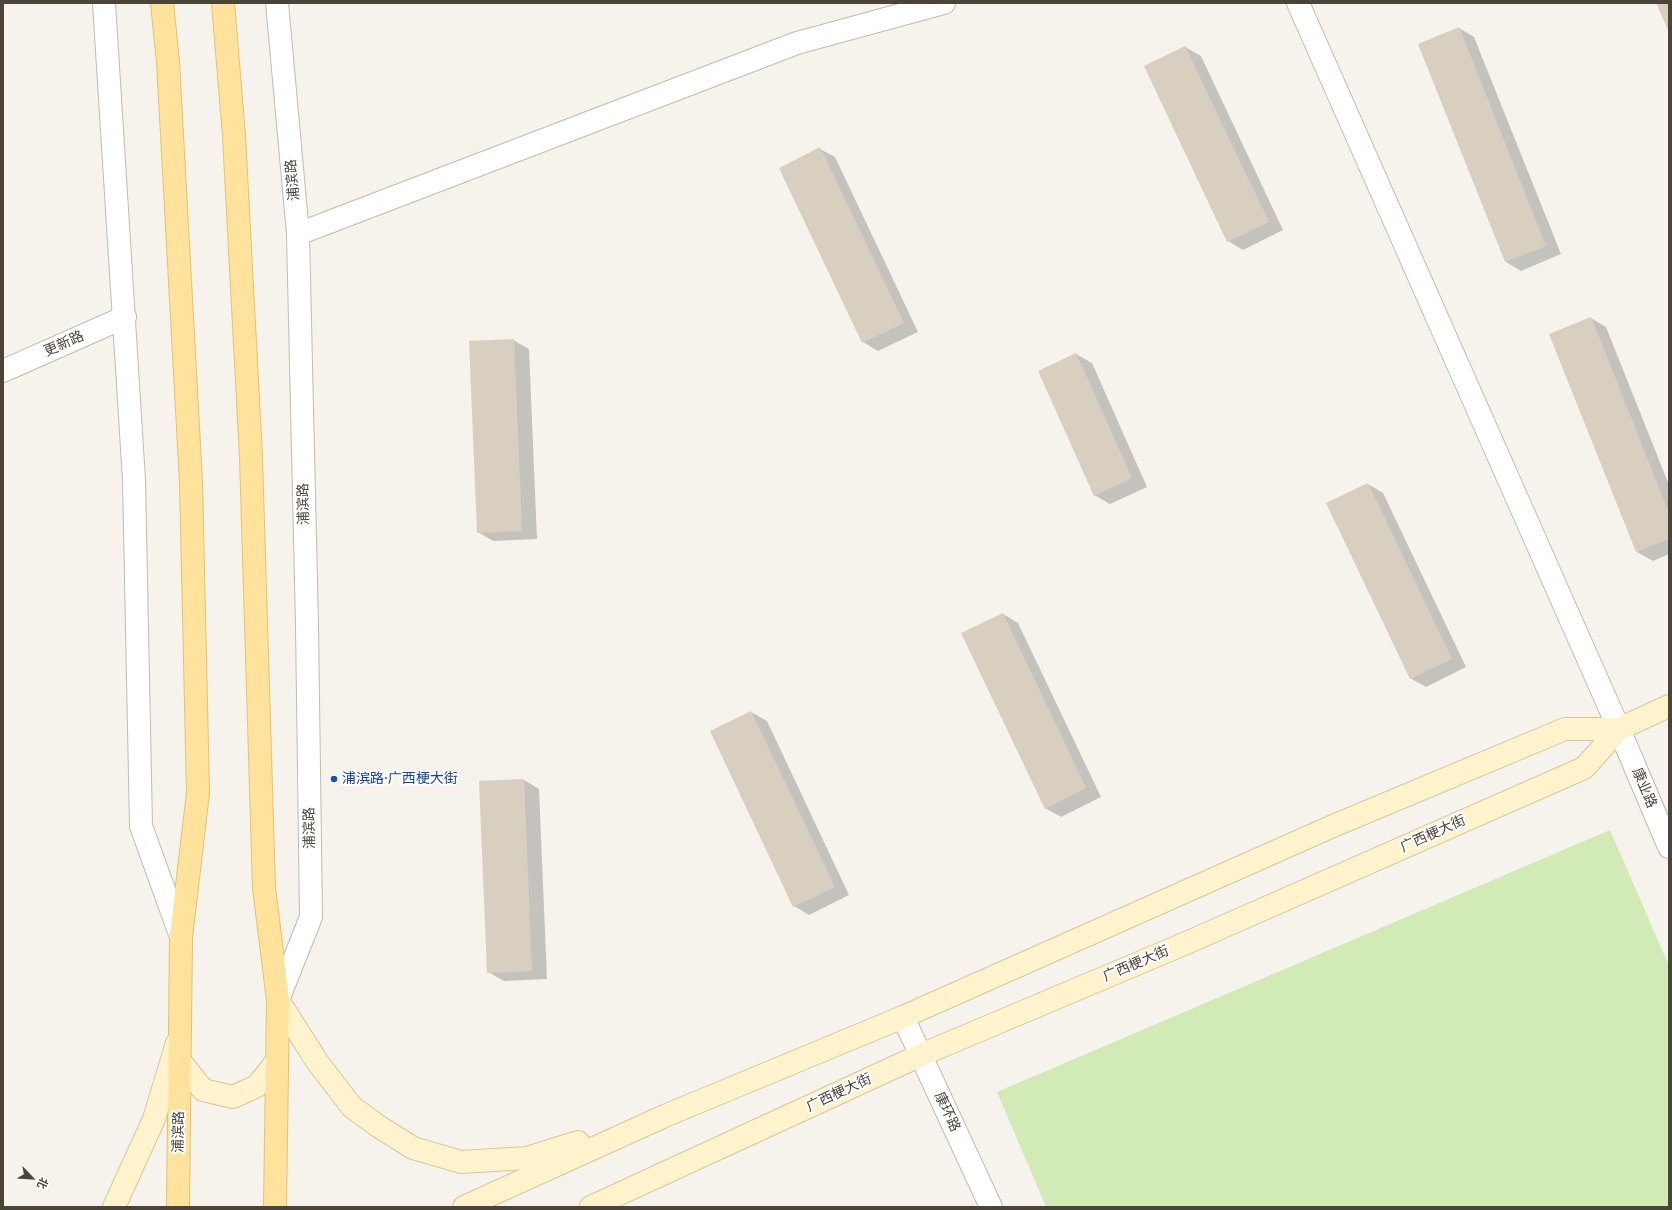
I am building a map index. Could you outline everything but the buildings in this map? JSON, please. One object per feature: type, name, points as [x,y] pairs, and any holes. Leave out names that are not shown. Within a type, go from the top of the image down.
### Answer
[{"type":"main road","name":"浦滨路","points":[[162,3],[168,70],[191,482],[198,793],[181,937],[178,1207]]},
{"type":"main road","name":"浦滨路","points":[[223,3],[234,136],[252,457],[264,888],[278,1000],[275,1207]]},
{"type":"main road","name":"广西梗大街","points":[[591,1207],[921,1056],[1184,944],[1584,768],[1619,729],[1669,706]]},
{"type":"main road","points":[[464,1207],[668,1115],[903,1017],[1333,826],[1564,729],[1619,729]]},
{"type":"main road","points":[[278,1000],[318,1063],[352,1107],[378,1126],[413,1148],[461,1162],[527,1158],[668,1115]]},
{"type":"main road","points":[[114,1207],[154,1119],[180,1035]]},
{"type":"main road","points":[[180,1061],[203,1090],[233,1096],[257,1086],[276,1061]]},
{"type":"main road","points":[[626,1207],[704,1155]]},
{"type":"street","name":"浦滨路","points":[[104,3],[125,316],[134,480],[141,826],[181,937]]},
{"type":"street","name":"浦滨路","points":[[277,3],[298,234],[307,625],[311,917],[278,1000]]},
{"type":"street","points":[[298,234],[797,43],[944,3]]},
{"type":"street","name":"康业路","points":[[1298,3],[1619,729],[1669,847]]},
{"type":"street","name":"更新路","points":[[3,371],[125,316]]},
{"type":"street","name":"康环路","points":[[903,1017],[991,1207]]},
{"type":"green space","points":[[1610,830],[1669,966],[1669,1207],[1046,1207],[997,1092]]},
{"type":"place","name":"浦滨路·广西梗大街","points":[[334,779]]}]
